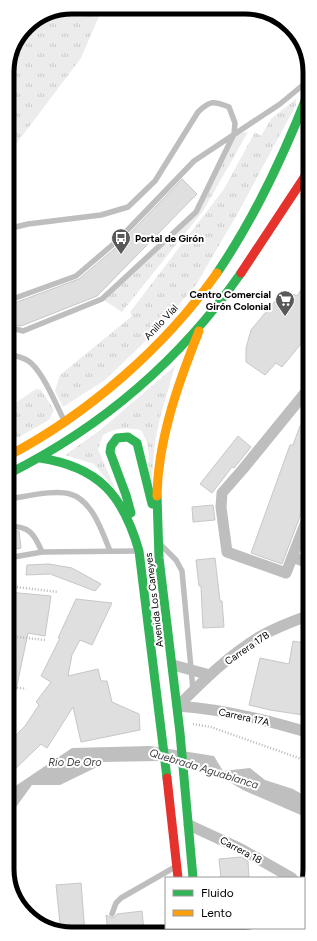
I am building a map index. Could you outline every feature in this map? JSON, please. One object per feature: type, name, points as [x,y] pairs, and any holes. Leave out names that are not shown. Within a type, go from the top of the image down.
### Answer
[{"type":"main road","name":"Anillo Víal","points":[[14,453],[41,438],[87,406],[125,374],[163,338],[193,304],[212,280],[241,236],[271,180],[303,106]]},
{"type":"main road","points":[[298,118],[303,110]]},
{"type":"main road","points":[[14,471],[40,458],[79,433],[139,388],[170,361],[201,326],[226,294],[249,262],[303,179]]},
{"type":"main road","name":"Avenida Los Caneyes","points":[[193,877],[178,706],[156,515],[158,470],[164,438],[172,406],[184,369],[201,326]]},
{"type":"main road","points":[[135,536],[126,495],[110,452],[111,446],[117,438],[127,436],[133,438],[137,443],[156,515]]},
{"type":"main road","name":"Avenida Los Caneyes","points":[[40,458],[63,462],[80,468],[96,478],[117,501],[135,536],[162,737],[178,877]]},
{"type":"street","points":[[303,397],[222,493],[221,507],[227,552],[286,573],[303,529]]},
{"type":"street","points":[[292,557],[303,561]]},
{"type":"street","name":"Carrera 17B","points":[[178,706],[210,675],[259,637],[303,617]]},
{"type":"street","points":[[173,665],[210,675]]},
{"type":"street","name":"Carrera 17A","points":[[178,706],[195,707],[269,721],[303,731]]},
{"type":"street","name":"Carrera 18","points":[[189,824],[241,849],[290,877]]},
{"type":"lane","points":[[14,299],[76,276],[117,241],[194,161],[280,104],[303,85]]},
{"type":"lane","points":[[14,227],[28,224],[101,215],[128,207],[155,181],[198,112],[206,104],[216,102],[229,107],[235,123],[234,134],[196,212],[102,299],[23,331],[14,329]]},
{"type":"lane","points":[[14,355],[19,356],[31,363],[42,378],[65,421]]},
{"type":"lane","points":[[14,498],[53,493],[70,494],[82,501],[93,512],[101,527],[110,551]]},
{"type":"lane","points":[[14,526],[20,526],[30,531],[37,540],[42,552]]},
{"type":"lane","points":[[158,541],[176,560],[182,572],[193,690]]},
{"type":"lane","points":[[14,557],[42,552],[138,551]]},
{"type":"lane","points":[[112,914],[116,903],[121,898],[177,866]]},
{"type":"path","points":[[14,587],[58,592]]},
{"type":"path","points":[[14,637],[45,640]]},
{"type":"path","points":[[14,687],[26,689]]},
{"type":"path","points":[[187,725],[212,726],[303,759]]},
{"type":"green space","points":[[72,14],[100,14],[81,58],[14,147],[14,68],[20,46],[26,37],[34,28],[50,18]]},
{"type":"green space","points":[[296,99],[296,105],[239,211],[196,285],[156,331],[105,380],[63,407],[55,391],[60,375],[132,316],[130,312],[224,189],[255,132],[261,136],[271,119]]},
{"type":"green space","points":[[248,132],[203,211],[122,312],[102,299],[196,212],[234,134]]},
{"type":"green space","points":[[175,366],[160,418],[155,442],[151,488],[148,473],[149,456],[147,442],[141,430],[122,429],[103,435],[98,449],[116,491],[94,464],[65,455],[99,431]]},
{"type":"green space","points":[[36,389],[41,390],[54,410],[49,420],[19,437],[14,436],[14,404]]},
{"type":"water","name":"Rio De Oro","points":[[150,746],[214,756],[223,771],[250,768],[265,780],[293,789],[303,795],[303,816],[243,790],[219,776],[161,761],[102,762],[95,768],[60,785],[32,785],[14,810],[14,787],[72,748]]},
{"type":"building","name":"Portal de Girón","points":[[182,179],[197,194],[97,296],[21,326],[16,325],[14,319],[14,303],[79,279],[120,244]]},
{"type":"building","name":"Centro Comercial Girón Colonial","points":[[303,287],[303,341],[282,367],[276,363],[265,375],[246,362],[246,348],[251,330],[276,300],[281,304],[289,295],[291,297],[293,294],[297,296]]},
{"type":"building","points":[[303,421],[303,510],[282,564],[251,553],[290,445],[293,445]]},
{"type":"building","points":[[238,436],[251,447],[234,468],[232,467],[212,493],[200,484]]},
{"type":"building","points":[[213,505],[215,520],[193,522],[192,507]]},
{"type":"building","points":[[14,531],[19,531],[21,548],[14,549]]},
{"type":"building","points":[[215,558],[220,601],[222,601],[224,627],[203,628],[201,586],[199,586],[196,560]]},
{"type":"building","points":[[49,564],[72,568],[101,584],[95,591],[50,574],[26,575],[27,565]]},
{"type":"building","points":[[14,593],[51,596],[45,636],[28,633],[14,699]]},
{"type":"building","points":[[76,599],[112,603],[92,645],[80,640],[72,655],[68,676],[98,669],[101,681],[107,681],[112,702],[139,714],[140,730],[81,742],[73,707],[47,748],[41,744],[14,770],[14,737],[25,726],[39,705],[36,702],[51,682],[41,676],[60,638],[58,638]]},
{"type":"building","points":[[293,641],[303,643],[303,715],[249,705],[260,658],[289,664]]},
{"type":"building","points":[[241,857],[248,861],[249,877],[221,877],[219,859]]},
{"type":"building","points":[[81,883],[85,927],[60,926],[56,885]]},
{"type":"building","points":[[142,911],[144,927],[107,927],[106,915],[112,918],[117,914]]},
{"type":"traffic: fast","points":[[217,273],[257,207],[290,138],[303,106]]},
{"type":"traffic: fast","points":[[14,471],[76,435],[137,388],[166,362],[192,334],[218,304],[241,273]]},
{"type":"traffic: fast","points":[[131,513],[110,452],[111,446],[117,438],[128,437],[137,443],[152,504]]},
{"type":"traffic: fast","points":[[40,458],[61,462],[78,468],[106,487],[116,499],[133,531],[139,551],[167,778]]},
{"type":"traffic: fast","points":[[157,496],[159,558],[180,733],[193,877]]},
{"type":"traffic: slow","points":[[14,453],[67,420],[96,399],[123,376],[174,327],[217,273]]},
{"type":"traffic: slow","points":[[157,496],[161,454],[170,412],[199,331]]},
{"type":"traffic: jam","points":[[241,273],[303,179]]},
{"type":"traffic: jam","points":[[167,778],[178,877]]},
{"type":"place","name":"Portal de Girón","points":[[121,255]]},
{"type":"place","name":"Centro Comercial Girón Colonial","points":[[285,317]]},
{"type":"water label","name":"Quebrada Aguablanca","points":[[204,769]]}]
